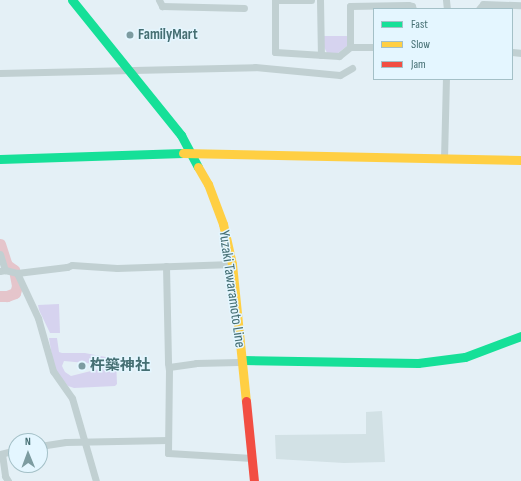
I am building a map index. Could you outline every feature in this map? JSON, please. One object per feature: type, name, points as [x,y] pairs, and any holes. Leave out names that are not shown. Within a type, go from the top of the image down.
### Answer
[{"type":"street","name":"Yuzaki Tawaramoto Line","points":[[72,0],[181,135],[208,184],[223,224],[232,264],[254,481]]},
{"type":"street","points":[[159,0],[162,6],[244,8]]},
{"type":"street","points":[[311,0],[275,0],[275,52],[339,56],[350,47],[373,48]]},
{"type":"street","points":[[320,0],[321,55]]},
{"type":"street","points":[[480,8],[483,4],[510,7],[521,4]]},
{"type":"street","points":[[350,47],[350,6],[408,5],[412,6],[413,8]]},
{"type":"street","points":[[0,73],[255,67],[340,75],[352,68]]},
{"type":"street","points":[[444,159],[446,80]]},
{"type":"street","points":[[0,159],[192,154],[521,160]]},
{"type":"street","points":[[0,254],[3,271],[17,273],[67,267],[72,265],[117,268],[232,264]]},
{"type":"street","points":[[166,266],[169,367],[168,453],[252,458]]},
{"type":"street","points":[[17,273],[38,318],[53,371],[72,398],[86,442],[96,481]]},
{"type":"street","points":[[169,367],[196,363],[239,362],[242,360],[418,363],[460,358],[521,336]]},
{"type":"street","points":[[48,445],[66,442],[168,440]]},
{"type":"street","points":[[1,454],[5,476],[8,481]]},
{"type":"shaded area","points":[[324,36],[347,36],[347,46],[338,53],[327,53],[324,47]]},
{"type":"shaded area","points":[[59,304],[60,333],[50,333],[38,305]]},
{"type":"shaded area","points":[[49,338],[57,338],[59,352],[62,353],[85,353],[116,359],[117,384],[115,386],[74,388],[68,386],[54,369]],"holes":[[[64,361],[97,364],[99,369],[71,376],[65,372],[62,366]]]},
{"type":"shaded area","points":[[382,411],[385,462],[344,463],[276,459],[275,435],[366,434],[366,412]]},
{"type":"waterway","points":[[0,244],[7,265],[14,270],[17,286],[15,293],[7,296],[0,296]]},
{"type":"traffic: fast","points":[[72,0],[181,135],[198,167]]},
{"type":"traffic: fast","points":[[0,159],[183,153]]},
{"type":"traffic: fast","points":[[242,360],[418,363],[465,357],[521,336]]},
{"type":"traffic: slow","points":[[183,153],[521,160]]},
{"type":"traffic: slow","points":[[198,167],[208,184],[223,224],[232,264],[246,401]]},
{"type":"traffic: jam","points":[[246,401],[254,481]]},
{"type":"place","name":"FamilyMart","points":[[130,35]]},
{"type":"place","name":"杵築神社","points":[[82,366]]}]
